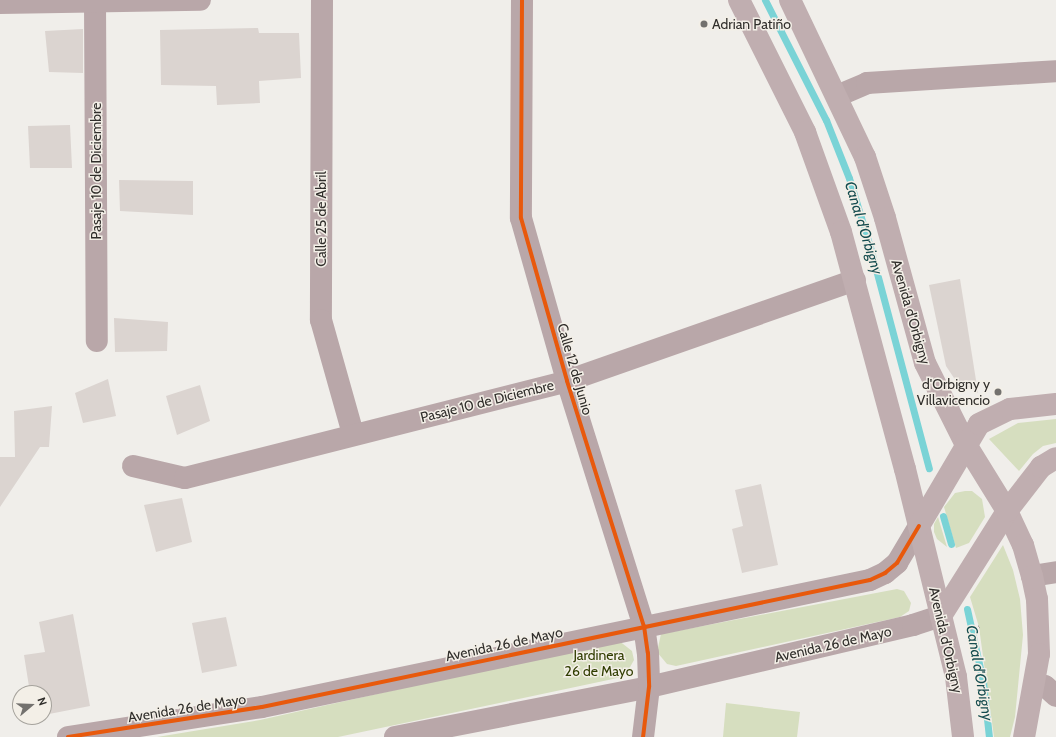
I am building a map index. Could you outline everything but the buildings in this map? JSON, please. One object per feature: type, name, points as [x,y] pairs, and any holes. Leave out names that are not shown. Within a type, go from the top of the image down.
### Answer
[{"type":"main road","name":"Avenida d'Orbigny","points":[[740,0],[807,138],[824,179],[855,280],[919,526],[956,677],[963,737]]},
{"type":"main road","name":"Avenida d'Orbigny","points":[[790,0],[837,96],[864,157],[880,205],[925,364],[965,443],[1007,512],[1023,545],[1032,576],[1038,606],[1038,654],[1035,683],[1024,737]]},
{"type":"main road","points":[[919,526],[965,443],[979,424],[990,416],[1010,409],[1056,404]]},
{"type":"main road","points":[[941,616],[1007,512],[1041,467],[1056,458]]},
{"type":"street","points":[[0,3],[200,0]]},
{"type":"street","name":"Calle 25 de Abril","points":[[322,0],[321,320],[353,434]]},
{"type":"street","name":"Calle 12 de Junio","points":[[522,0],[521,218],[567,381],[644,626],[648,653],[649,687],[643,737]]},
{"type":"street","name":"Pasaje 10 de Diciembre","points":[[95,2],[97,341]]},
{"type":"street","points":[[837,96],[867,83],[1056,71]]},
{"type":"street","name":"Pasaje 10 de Diciembre","points":[[133,466],[185,478],[353,434],[567,381],[855,280]]},
{"type":"street","name":"Avenida 26 de Mayo","points":[[68,737],[262,707],[870,580],[885,573],[897,563],[919,526]]},
{"type":"street","points":[[1032,576],[1056,572]]},
{"type":"street","name":"Avenida 26 de Mayo","points":[[395,737],[649,687],[913,625],[941,616]]},
{"type":"street","points":[[1035,683],[1045,686],[1056,696]]},
{"type":"path","points":[[966,630],[978,627]]},
{"type":"green space","points":[[1056,419],[1056,443],[1043,446],[1033,454],[1019,471],[989,439],[1018,423]]},
{"type":"green space","points":[[972,491],[982,499],[985,517],[969,543],[956,548],[944,507],[955,493]]},
{"type":"green space","points":[[938,517],[947,547],[937,539],[934,532],[934,524]]},
{"type":"green space","points":[[1003,545],[1013,570],[1020,599],[1023,635],[1015,717],[1010,737],[994,737],[979,627],[970,597]]},
{"type":"green space","name":"Jardinera 26 de Mayo","points":[[897,589],[904,591],[911,603],[909,611],[900,617],[676,666],[667,664],[657,652],[661,634]]},
{"type":"green space","name":"Jardinera 26 de Mayo","points":[[618,640],[632,651],[634,660],[625,676],[338,737],[157,737],[260,720]]},
{"type":"green space","points":[[726,703],[800,712],[797,737],[723,737]]},
{"type":"waterway","name":"Canal d'Orbigny","points":[[765,0],[826,120],[849,178],[870,247],[929,468]]},
{"type":"waterway","name":"Canal d'Orbigny","points":[[943,516],[951,544]]},
{"type":"waterway","name":"Canal d'Orbigny","points":[[967,609],[983,682],[989,737]]},
{"type":"cycle path","points":[[522,0],[521,218],[567,381],[644,626],[648,653],[649,687],[643,737]]},
{"type":"cycle path","points":[[68,737],[262,707],[870,580],[885,573],[897,563],[919,526]]},
{"type":"place","name":"Adrian Patiño","points":[[704,24]]},
{"type":"place","name":"d'Orbigny y Villavicencio","points":[[998,392]]}]
